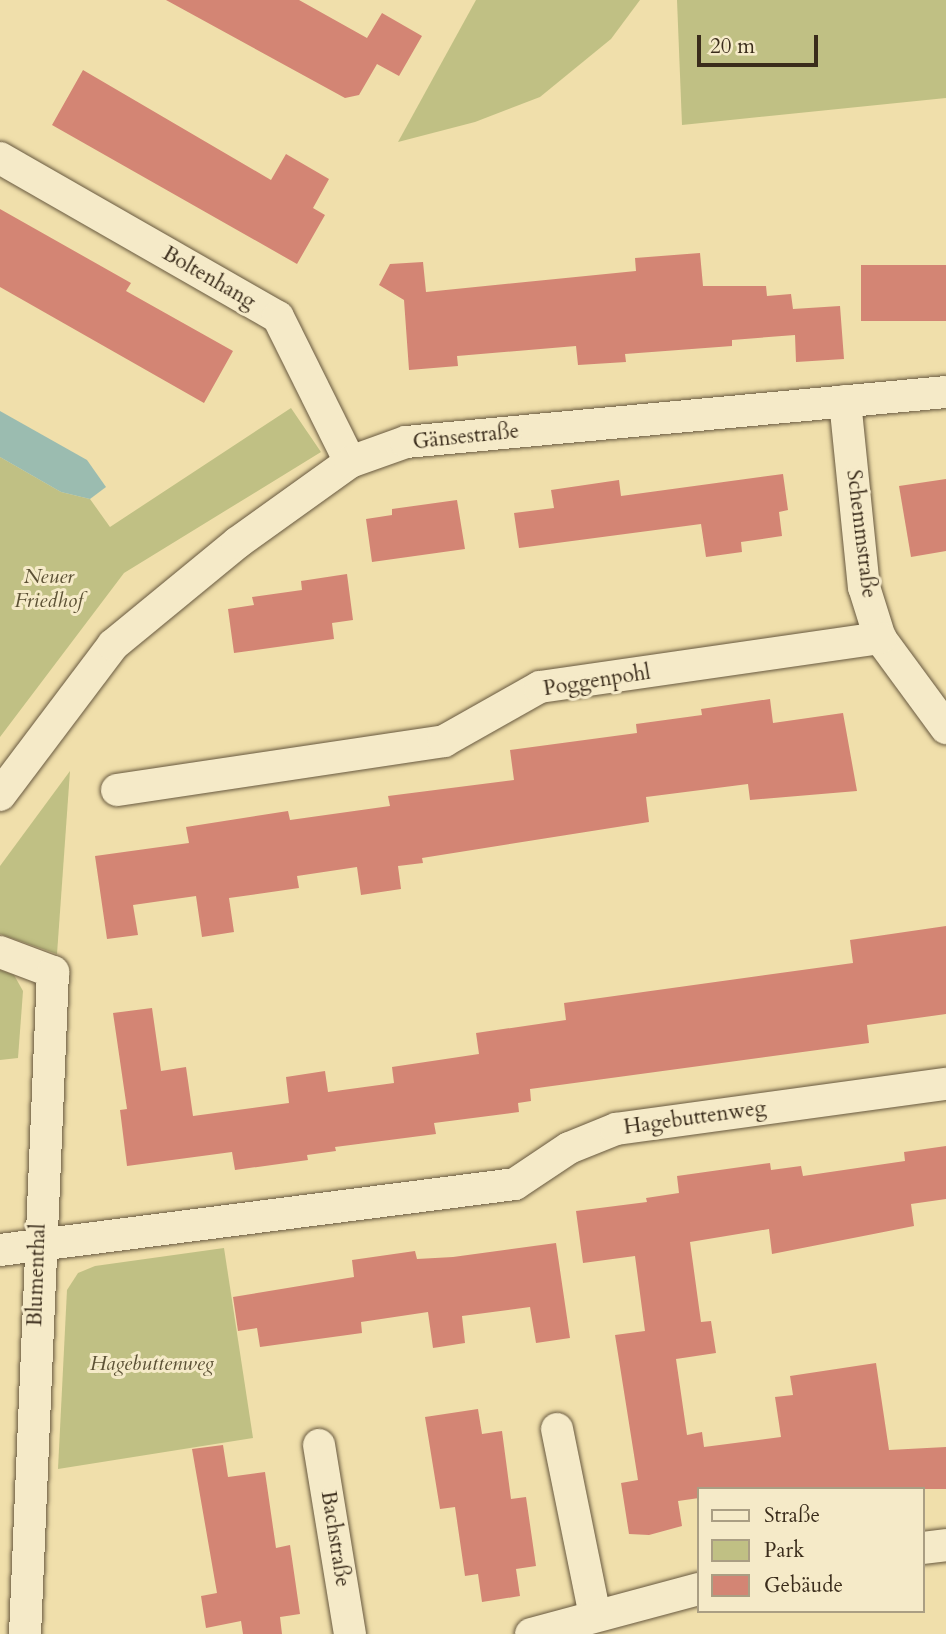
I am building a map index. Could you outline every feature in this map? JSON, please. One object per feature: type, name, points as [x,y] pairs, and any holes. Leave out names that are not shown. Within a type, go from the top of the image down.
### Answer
[{"type":"street","name":"Boltenhang","points":[[0,158],[278,317],[351,462]]},
{"type":"street","name":"Gänsestraße","points":[[0,795],[113,645],[237,543],[351,462],[406,442],[946,392]]},
{"type":"street","name":"Schemmstraße","points":[[845,401],[864,587],[880,638],[946,728]]},
{"type":"street","name":"Poggenpohl","points":[[117,790],[444,740],[540,687],[880,638]]},
{"type":"street","name":"Blumenthal","points":[[0,952],[53,972],[38,1247],[25,1634]]},
{"type":"street","name":"Hagebuttenweg","points":[[0,1250],[515,1184],[569,1149],[616,1129],[946,1084]]},
{"type":"street","points":[[558,1429],[595,1615]]},
{"type":"street","name":"Bachstraße","points":[[319,1445],[350,1634]]},
{"type":"street","points":[[925,1548],[946,1545]]},
{"type":"street","points":[[531,1634],[698,1589]]},
{"type":"green space","points":[[476,0],[640,0],[611,39],[540,97],[475,122],[398,142]]},
{"type":"green space","points":[[677,0],[946,0],[946,98],[682,125]]},
{"type":"green space","name":"Neuer Friedhof","points":[[291,408],[321,452],[124,573],[0,737],[0,457],[61,492],[90,499],[110,527]]},
{"type":"green space","points":[[70,771],[57,954],[0,934],[0,866]]},
{"type":"green space","points":[[0,970],[14,975],[23,991],[18,1058],[0,1060]]},
{"type":"green space","name":"Hagebuttenweg","points":[[224,1248],[253,1438],[58,1469],[67,1290],[78,1273],[95,1266]]},
{"type":"water","points":[[0,411],[87,460],[106,487],[90,499],[61,492],[0,457]]},
{"type":"building","points":[[166,0],[299,0],[367,38],[382,13],[422,36],[399,76],[377,64],[359,95],[345,98]]},
{"type":"building","points":[[83,70],[271,180],[286,154],[329,179],[313,208],[325,215],[297,264],[52,125]]},
{"type":"building","points":[[0,209],[131,283],[126,291],[233,351],[204,403],[0,287]]},
{"type":"building","points":[[700,253],[703,286],[766,286],[767,296],[791,294],[793,309],[840,306],[844,359],[796,362],[795,335],[732,340],[732,346],[625,354],[626,362],[578,365],[576,346],[457,356],[458,366],[409,370],[404,300],[379,285],[390,264],[423,262],[426,292],[636,271],[635,258]]},
{"type":"building","points":[[861,265],[946,265],[946,321],[861,321]]},
{"type":"building","points":[[783,474],[788,510],[779,512],[782,536],[741,542],[742,552],[706,557],[701,524],[519,548],[514,513],[554,508],[551,490],[619,480],[621,496]]},
{"type":"building","points":[[946,479],[946,551],[911,557],[899,486]]},
{"type":"building","points":[[457,500],[465,549],[372,562],[366,519],[392,515],[392,509]]},
{"type":"building","points":[[347,574],[353,620],[332,623],[334,639],[234,653],[228,609],[254,605],[252,597],[302,590],[301,581]]},
{"type":"building","points":[[770,699],[773,723],[843,713],[857,791],[750,800],[748,784],[646,797],[649,822],[422,858],[423,863],[398,866],[401,889],[361,895],[357,867],[297,876],[299,888],[229,898],[234,932],[202,937],[196,896],[133,905],[138,935],[107,939],[95,856],[189,843],[186,827],[288,811],[290,820],[390,806],[388,796],[514,780],[510,750],[637,733],[636,724],[702,715],[701,709]]},
{"type":"building","points":[[946,926],[946,1014],[867,1025],[869,1043],[530,1089],[531,1101],[518,1103],[519,1112],[434,1123],[436,1134],[335,1147],[336,1151],[307,1155],[308,1160],[235,1170],[232,1152],[127,1166],[120,1110],[127,1109],[113,1013],[152,1008],[161,1071],[186,1067],[193,1116],[289,1103],[286,1077],[325,1071],[328,1092],[394,1083],[392,1067],[479,1054],[476,1033],[566,1020],[564,1003],[853,963],[850,940]]},
{"type":"building","points":[[946,1146],[946,1199],[911,1204],[914,1226],[772,1254],[769,1229],[690,1242],[701,1322],[711,1321],[716,1353],[676,1359],[687,1435],[702,1432],[704,1447],[781,1437],[775,1397],[793,1395],[790,1376],[876,1363],[889,1450],[946,1447],[946,1489],[698,1487],[698,1498],[678,1501],[682,1526],[649,1535],[629,1534],[621,1483],[638,1480],[615,1335],[645,1331],[635,1256],[583,1263],[576,1211],[647,1202],[646,1198],[679,1193],[677,1176],[770,1163],[771,1170],[801,1166],[803,1176],[905,1161],[904,1152]]},
{"type":"building","points":[[556,1243],[570,1338],[536,1343],[530,1307],[462,1316],[465,1343],[433,1348],[428,1312],[361,1322],[362,1333],[260,1347],[257,1328],[238,1331],[233,1297],[354,1277],[352,1260],[415,1251],[417,1259],[453,1257]]},
{"type":"building","points":[[478,1409],[482,1434],[502,1431],[511,1499],[526,1497],[536,1566],[516,1569],[520,1596],[482,1602],[478,1574],[465,1576],[455,1507],[440,1509],[425,1417]]},
{"type":"building","points":[[223,1445],[228,1477],[265,1472],[276,1548],[290,1545],[300,1614],[280,1617],[282,1634],[243,1634],[241,1621],[206,1628],[201,1596],[217,1593],[192,1449]]}]
